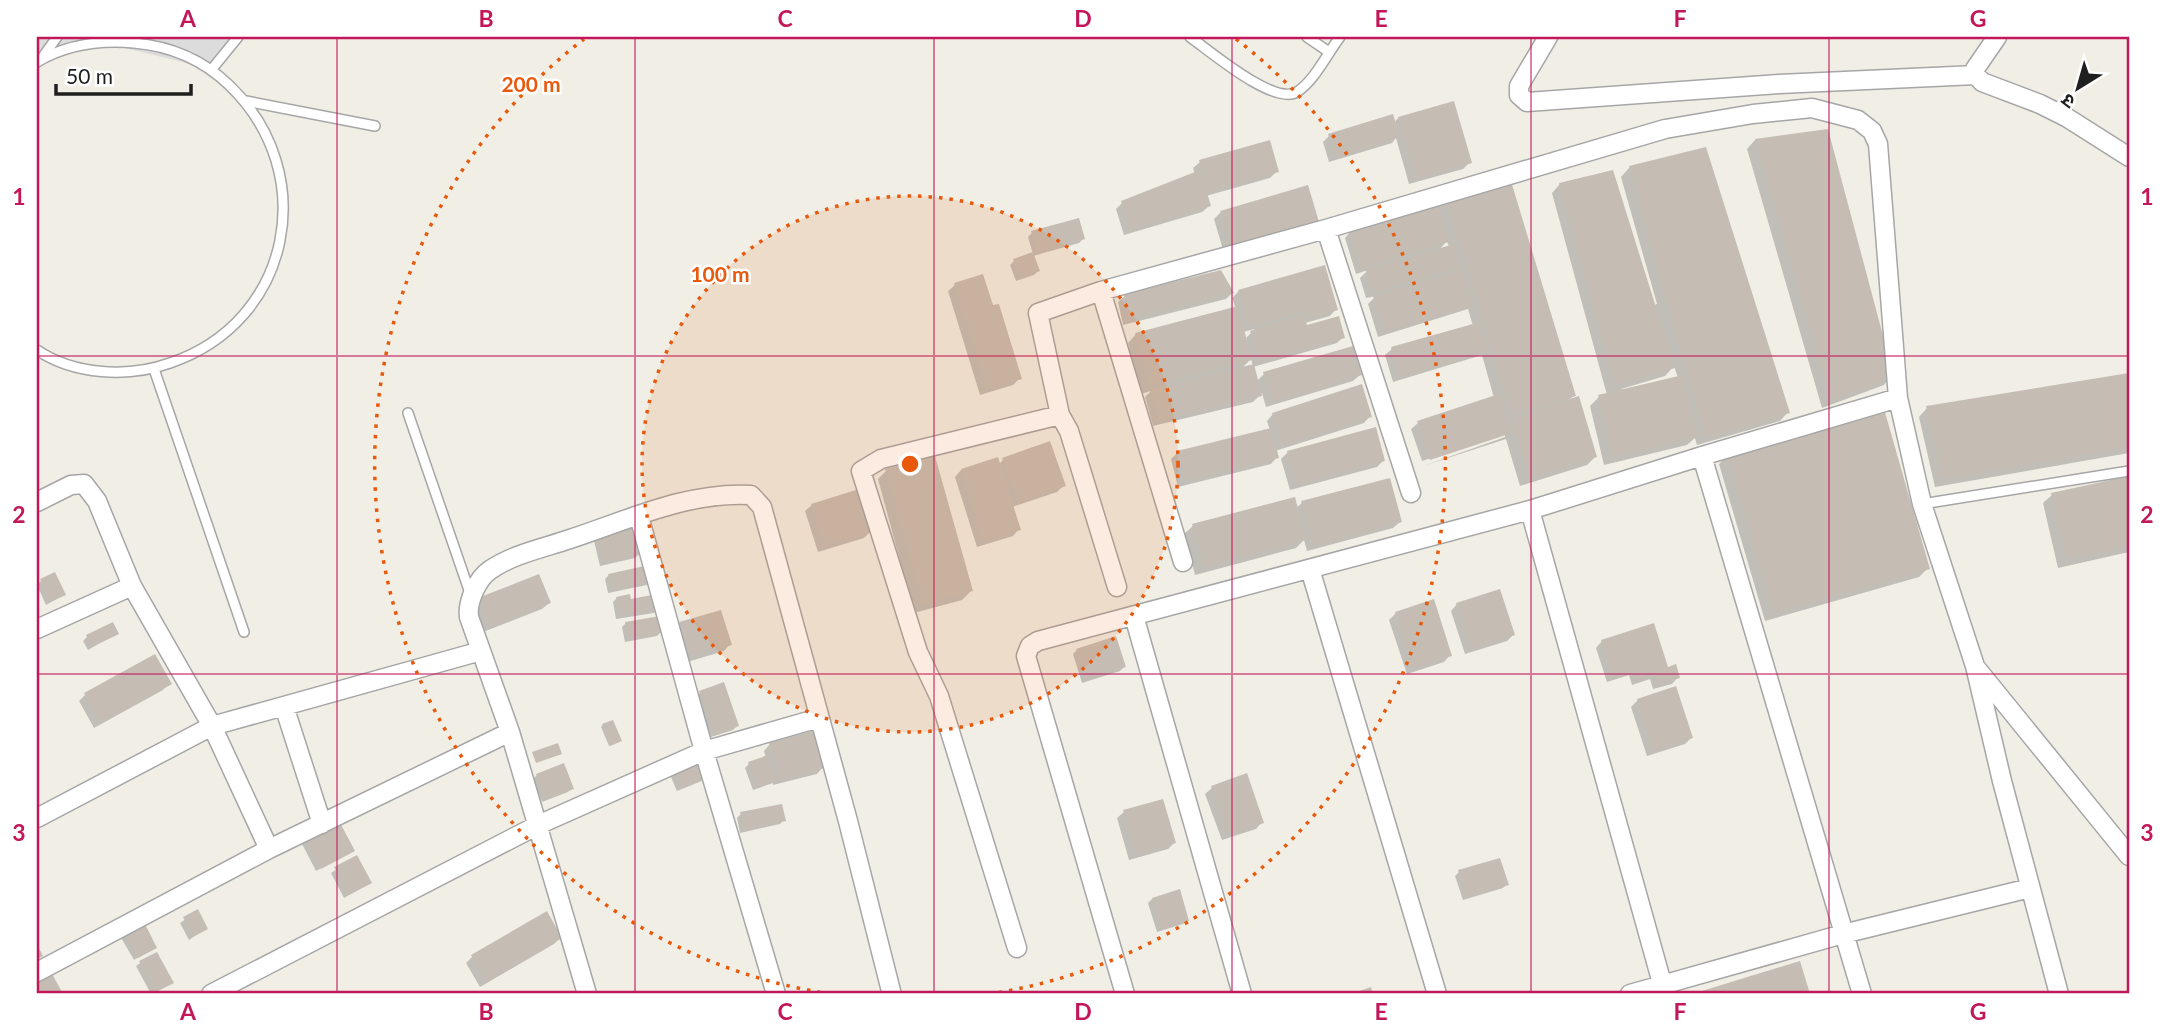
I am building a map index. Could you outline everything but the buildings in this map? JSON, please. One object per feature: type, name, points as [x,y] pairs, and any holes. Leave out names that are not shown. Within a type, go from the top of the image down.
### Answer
[{"type":"street","points":[[1548,37],[1519,86],[1519,94],[1527,102],[1779,84],[1976,75],[1988,86],[2040,104],[2066,117],[2129,157]]},
{"type":"street","points":[[1976,75],[1977,64],[1997,37]]},
{"type":"street","points":[[1117,587],[1069,431],[1060,415],[1038,313],[1101,291],[1326,229],[1665,129],[1753,114],[1812,108],[1858,120],[1872,131],[1878,144],[1898,398],[1922,504],[1975,666],[2059,994]]},
{"type":"street","points":[[1326,229],[1411,493]]},
{"type":"street","points":[[1101,291],[1183,562]]},
{"type":"street","points":[[1125,994],[1026,656],[1030,646],[1038,641],[1531,510],[1898,398]]},
{"type":"street","points":[[1017,948],[939,696],[918,652],[861,471],[881,459],[1060,415]]},
{"type":"street","points":[[1702,456],[1862,994]]},
{"type":"street","points":[[37,502],[71,485],[84,484],[97,501],[132,586],[212,726],[270,849]]},
{"type":"street","points":[[587,994],[510,733],[469,617],[468,607],[488,571],[514,557],[674,504],[733,494],[751,495],[762,507],[891,991]]},
{"type":"street","points":[[1531,510],[1664,990]]},
{"type":"street","points":[[639,516],[704,751],[776,994]]},
{"type":"street","points":[[1310,569],[1437,994]]},
{"type":"street","points":[[37,629],[132,586]]},
{"type":"street","points":[[1134,616],[1242,994]]},
{"type":"street","points":[[37,818],[212,726],[481,651]]},
{"type":"street","points":[[1975,666],[2129,856]]},
{"type":"street","points":[[284,706],[321,824]]},
{"type":"street","points":[[211,994],[538,825],[704,751],[820,718]]},
{"type":"street","points":[[37,972],[270,849],[510,733]]},
{"type":"street","points":[[1630,994],[1664,990],[1843,934],[2030,887]]},
{"type":"lane","points":[[38,61],[57,37]]},
{"type":"lane","points":[[212,69],[238,37]]},
{"type":"lane","points":[[1190,37],[1265,89],[1280,95],[1294,94],[1307,83],[1340,37]]},
{"type":"lane","points":[[1307,37],[1329,52]]},
{"type":"lane","points":[[37,350],[79,368],[117,372],[154,369],[190,357],[222,337],[248,310],[268,279],[280,243],[284,205],[280,168],[267,133],[246,101],[212,69],[186,55],[150,44],[114,39],[76,46],[38,61]]},
{"type":"lane","points":[[246,101],[375,126]]},
{"type":"lane","points":[[154,369],[244,632]]},
{"type":"lane","points":[[408,413],[471,598]]},
{"type":"lane","points":[[1922,504],[2129,471]]},
{"type":"shaded area","points":[[37,37],[241,37],[212,69],[116,46],[76,46],[37,62]]}]
